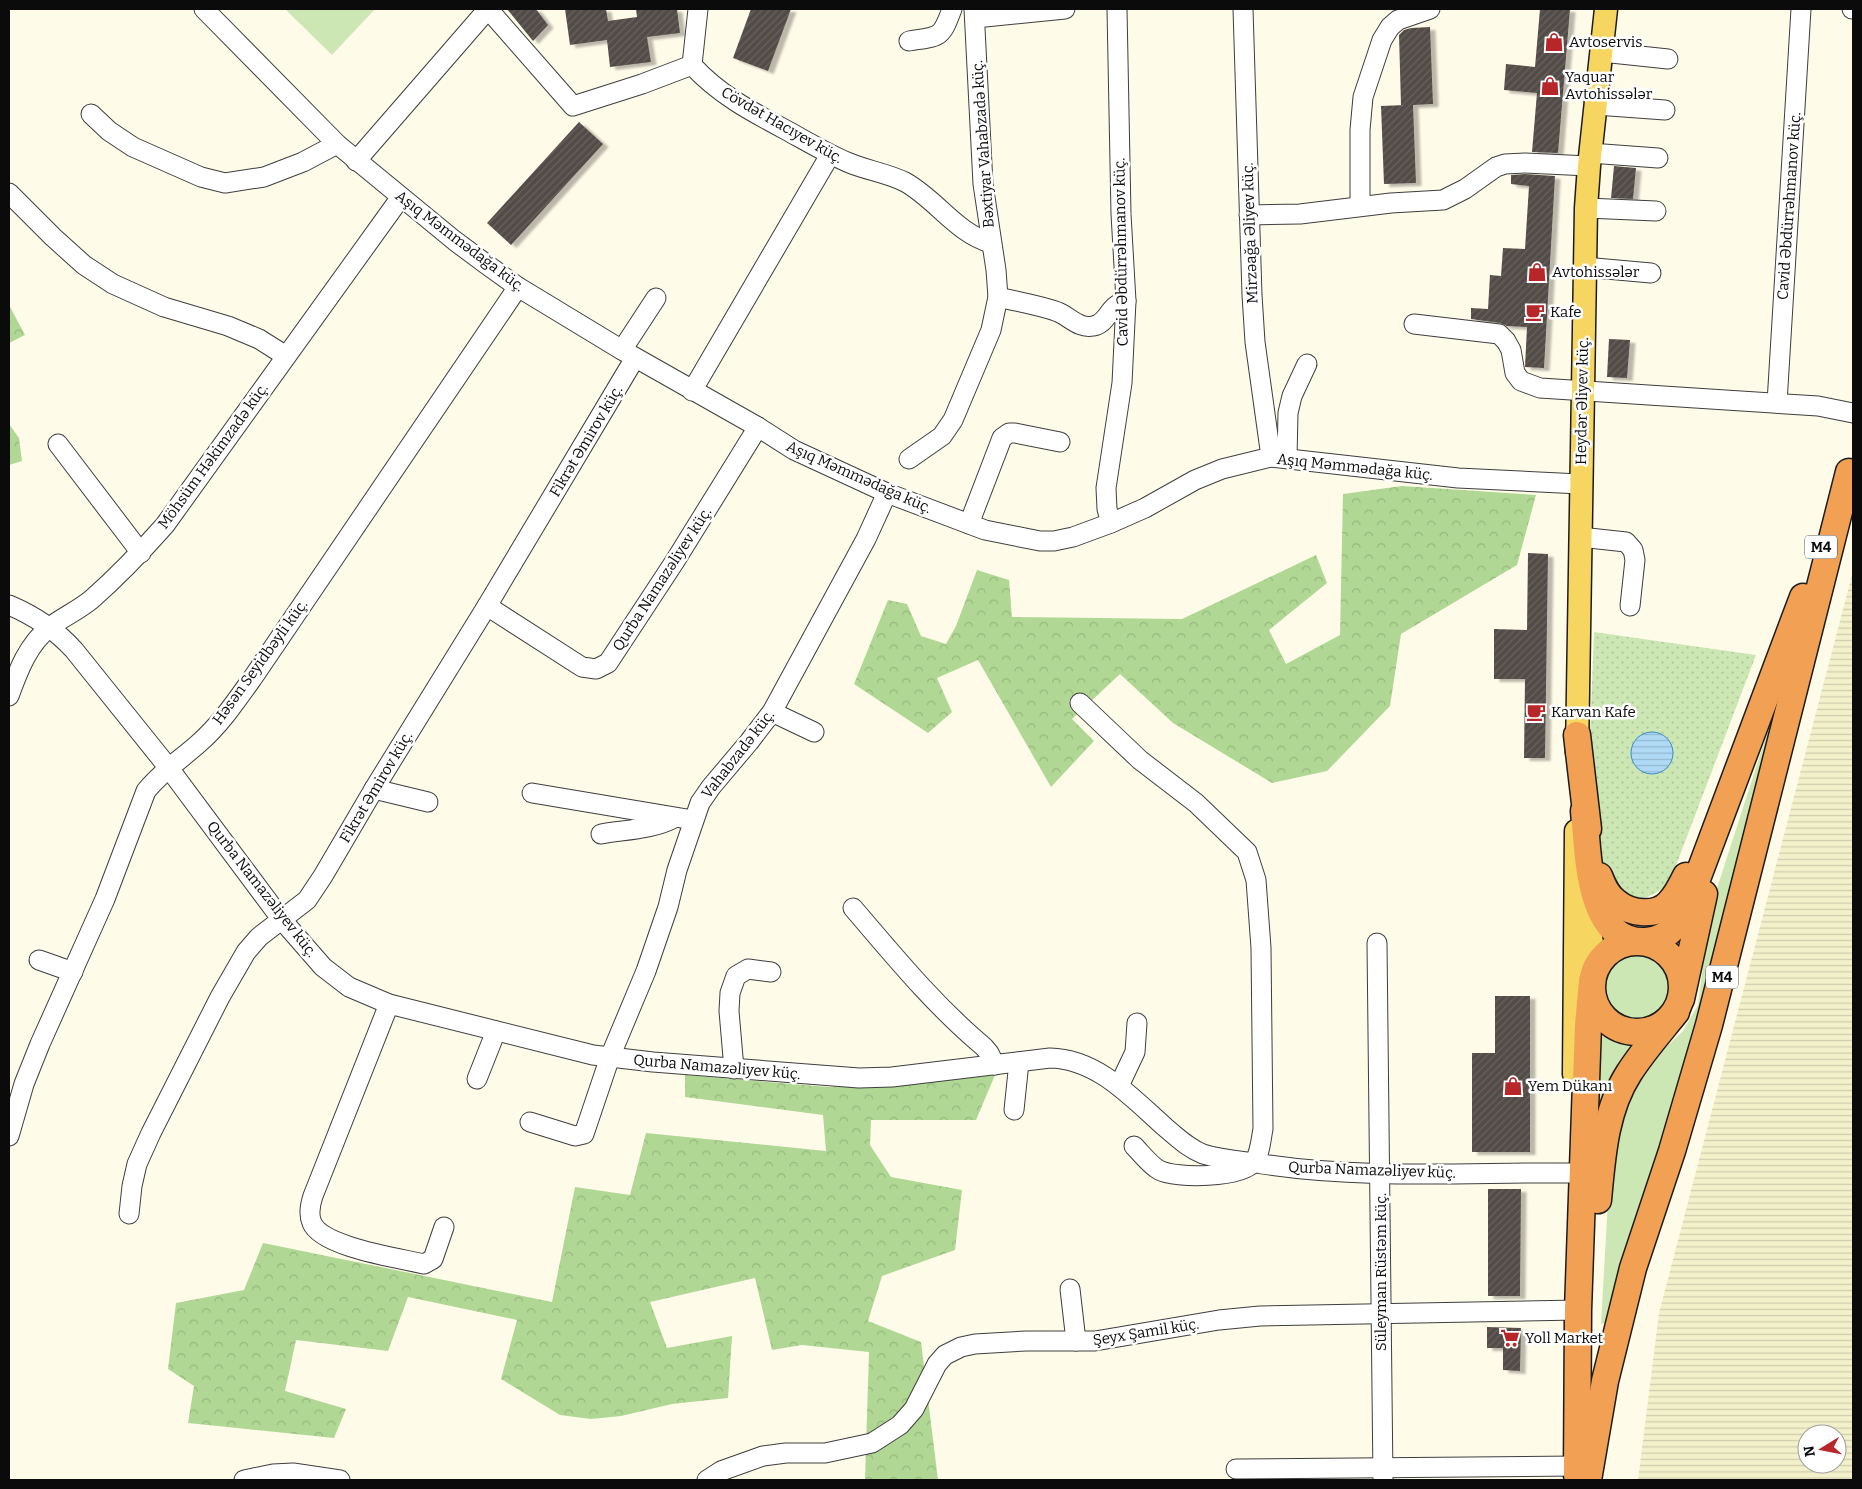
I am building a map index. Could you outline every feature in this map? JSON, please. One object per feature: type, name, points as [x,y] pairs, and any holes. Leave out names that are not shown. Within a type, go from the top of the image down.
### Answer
[{"type":"highway","name":"M4","points":[[1789,634],[1851,466]]},
{"type":"highway","name":"M4","points":[[1582,1477],[1632,1268],[1672,1150],[1710,1025],[1851,466]]},
{"type":"highway","points":[[1584,811],[1592,856],[1605,890],[1615,902],[1627,910],[1643,912],[1658,910],[1668,904],[1677,893],[1686,876],[1789,634]]},
{"type":"highway","points":[[1582,1477],[1578,1310],[1587,1055],[1592,981],[1595,968],[1603,956],[1613,948],[1626,942],[1663,937],[1676,926],[1684,912],[1789,634]]},
{"type":"highway","points":[[1592,981],[1592,995],[1597,1008],[1604,1019],[1622,1030],[1642,1032],[1655,1029],[1666,1022],[1678,1005],[1688,972],[1706,885],[1789,634]]},
{"type":"highway","points":[[1577,735],[1592,883],[1604,917],[1613,931],[1622,937],[1652,944],[1674,960],[1680,972],[1683,986],[1678,1005],[1628,1074],[1616,1098],[1607,1128],[1601,1168],[1597,1219],[1582,1477]]},
{"type":"main road","name":"Heydər Əliyev küç.","points":[[1576,836],[1580,484],[1586,208],[1606,9]]},
{"type":"main road","points":[[1576,836],[1580,874],[1592,932],[1592,981]]},
{"type":"main road","points":[[1576,836],[1574,986],[1578,1310]]},
{"type":"street","name":"Aşıq Məmmədağa küç.","points":[[204,9],[356,161],[455,241],[518,286],[629,354],[794,450],[887,493],[969,524],[1016,538],[1047,541],[1073,537],[1146,508],[1195,480],[1222,469],[1279,457],[1458,478],[1580,484]]},
{"type":"street","points":[[356,161],[488,9],[573,106],[642,84],[692,65],[698,9]]},
{"type":"street","points":[[909,41],[939,36],[943,32],[952,9]]},
{"type":"street","points":[[975,13],[1065,9]]},
{"type":"street","name":"Cavid Əbdürrəhmanov küç.","points":[[1111,523],[1107,509],[1106,488],[1122,383],[1126,301],[1120,204],[1117,9]]},
{"type":"street","name":"Mirzəağa Əliyev küç.","points":[[1243,9],[1255,342],[1279,457]]},
{"type":"street","points":[[1360,206],[1360,130],[1363,97],[1382,40],[1390,27],[1398,20],[1430,9]]},
{"type":"street","name":"Cavid Əbdürrəhmanov küç.","points":[[1777,403],[1801,9]]},
{"type":"street","name":"Bəxtiyar Vahabzadə küç.","points":[[909,459],[942,436],[953,420],[991,330],[998,297],[983,184],[975,13]]},
{"type":"street","points":[[1602,52],[1668,59]]},
{"type":"street","name":"Cövdət Hacıyev küç.","points":[[692,65],[705,79],[734,100],[830,155],[902,181],[918,190],[964,231],[978,240],[991,244]]},
{"type":"street","points":[[1596,105],[1665,110]]},
{"type":"street","points":[[91,114],[109,131],[133,147],[201,177],[225,183],[264,177],[303,162],[337,144]]},
{"type":"street","points":[[692,391],[830,155]]},
{"type":"street","points":[[1249,215],[1300,214],[1360,206],[1443,200],[1459,193],[1496,167],[1505,164],[1658,158]]},
{"type":"street","points":[[9,193],[84,265],[113,284],[164,307],[228,326],[259,339],[286,356]]},
{"type":"street","name":"Möhsüm Həkimzadə küç.","points":[[9,696],[26,656],[35,642],[50,627],[86,604],[140,553],[165,525],[401,197]]},
{"type":"street","points":[[1586,208],[1656,211]]},
{"type":"street","points":[[1584,267],[1651,273]]},
{"type":"street","name":"Həsən Seyidbəyli küç.","points":[[9,1136],[24,1084],[104,899],[146,790],[157,776],[199,744],[222,719],[254,676],[518,286]]},
{"type":"street","points":[[998,297],[1044,307],[1060,313],[1082,326],[1094,326],[1103,322],[1118,303],[1126,301]]},
{"type":"street","name":"Fikrət Əmirov küç.","points":[[129,1214],[132,1186],[138,1164],[151,1133],[220,997],[246,952],[260,937],[307,900],[487,606],[629,354],[656,298]]},
{"type":"street","points":[[1414,324],[1499,334],[1511,350],[1515,372],[1521,381],[1540,388],[1818,406],[1853,413]]},
{"type":"street","points":[[1279,457],[1292,396],[1306,364]]},
{"type":"street","name":"Qurba Namazəliyev küç.","points":[[487,606],[582,667],[596,668],[608,663],[675,561],[758,428]]},
{"type":"street","points":[[969,524],[1002,438],[1009,433],[1016,433],[1060,442]]},
{"type":"street","points":[[58,444],[140,553]]},
{"type":"street","name":"Vahabzadə küç.","points":[[530,1122],[575,1136],[584,1134],[610,1057],[646,971],[662,926],[685,818],[700,803],[772,712],[866,540],[887,493]]},
{"type":"street","points":[[1580,537],[1626,542],[1633,550],[1635,560],[1630,606]]},
{"type":"street","name":"Qurba Namazəliyev küç.","points":[[9,605],[50,627],[74,650],[168,767],[282,920],[323,967],[349,987],[390,1004],[578,1052],[610,1057],[859,1078],[892,1077],[1050,1058],[1066,1058],[1098,1071],[1119,1086],[1192,1149],[1223,1159],[1331,1172],[1576,1173]]},
{"type":"street","points":[[1080,703],[1140,760],[1196,803],[1248,852],[1256,880],[1261,948],[1264,1129],[1253,1163],[1230,1173],[1212,1175],[1170,1174],[1158,1169],[1134,1146]]},
{"type":"street","points":[[772,712],[814,732]]},
{"type":"street","points":[[374,789],[428,802]]},
{"type":"street","points":[[532,793],[685,818]]},
{"type":"street","points":[[601,834],[685,818]]},
{"type":"street","points":[[853,908],[922,989],[984,1047],[995,1065]]},
{"type":"street","name":"Süleyman Rüstəm küç.","points":[[1377,943],[1383,1474]]},
{"type":"street","points":[[39,960],[73,972]]},
{"type":"street","points":[[734,1068],[729,1012],[730,993],[736,976],[748,969],[771,972]]},
{"type":"street","points":[[390,1004],[313,1196],[309,1209],[312,1223],[327,1238],[344,1245],[424,1264],[433,1259],[444,1227]]},
{"type":"street","points":[[1119,1086],[1134,1052],[1137,1023]]},
{"type":"street","points":[[477,1079],[496,1031]]},
{"type":"street","points":[[1014,1110],[1019,1062]]},
{"type":"street","points":[[1070,1289],[1076,1341]]},
{"type":"street","name":"Şeyx Şamil küç.","points":[[707,1480],[721,1471],[763,1456],[786,1453],[824,1453],[872,1443],[900,1425],[914,1409],[937,1364],[945,1355],[961,1347],[975,1344],[1110,1339],[1219,1320],[1260,1316],[1578,1310]]},
{"type":"street","points":[[1236,1469],[1383,1474],[1582,1477]]},
{"type":"street","points":[[244,1480],[273,1474],[293,1473],[340,1480]]},
{"type":"shaded area","points":[[1853,571],[1853,1480],[1638,1480],[1659,1313]]},
{"type":"green space","points":[[285,9],[375,9],[332,55]]},
{"type":"green space","points":[[9,305],[25,335],[9,343]]},
{"type":"green space","points":[[9,424],[19,438],[22,461],[9,465]]},
{"type":"green space","points":[[1402,486],[1536,495],[1517,565],[1401,634],[1390,706],[1327,771],[1272,783],[1173,723],[1120,674],[1072,719],[1094,741],[1051,787],[978,660],[937,678],[952,712],[928,733],[854,684],[888,600],[907,604],[921,636],[946,644],[956,626],[977,570],[1009,580],[1012,617],[1182,619],[1316,555],[1327,583],[1269,630],[1286,664],[1340,635],[1343,494]]},
{"type":"green space","points":[[1594,632],[1756,655],[1669,884],[1644,898],[1625,898],[1605,867],[1597,842],[1590,738]]},
{"type":"green space","points":[[1794,650],[1703,1014],[1608,1322],[1601,1324],[1610,1166],[1618,1124],[1633,1087],[1651,1061],[1683,1031],[1698,1005],[1710,910]]},
{"type":"green space","points":[[1637,955],[1655,961],[1663,969],[1669,987],[1663,1005],[1655,1013],[1637,1019],[1619,1013],[1611,1005],[1605,987],[1611,969],[1619,961]]},
{"type":"green space","points":[[1601,1036],[1632,1046],[1593,1162],[1596,1087]]},
{"type":"green space","points":[[685,1075],[829,1087],[918,1083],[995,1075],[976,1120],[871,1120],[870,1145],[891,1177],[962,1190],[955,1250],[882,1276],[868,1321],[921,1342],[938,1480],[865,1480],[869,1352],[802,1345],[772,1350],[755,1278],[650,1302],[667,1348],[732,1336],[728,1398],[672,1404],[621,1416],[591,1419],[560,1415],[501,1379],[517,1320],[408,1297],[388,1351],[296,1340],[285,1391],[346,1409],[334,1438],[188,1423],[194,1386],[168,1369],[176,1303],[244,1290],[263,1243],[552,1302],[575,1187],[630,1195],[646,1133],[826,1151],[823,1115],[685,1097]]},
{"type":"water","points":[[1656,732],[1664,735],[1670,741],[1673,753],[1670,765],[1664,771],[1648,774],[1640,771],[1634,765],[1631,749],[1634,741],[1640,735]]},
{"type":"building","points":[[507,9],[536,9],[548,25],[533,41]]},
{"type":"building","points":[[565,9],[606,9],[608,21],[637,17],[636,9],[677,9],[680,33],[647,37],[651,62],[610,67],[607,40],[570,45]]},
{"type":"building","points":[[751,9],[791,9],[768,71],[733,58]]},
{"type":"building","points":[[1540,9],[1570,9],[1558,153],[1532,152],[1537,93],[1504,90],[1506,64],[1535,67]]},
{"type":"building","points":[[1430,27],[1433,104],[1413,105],[1416,183],[1384,184],[1381,106],[1405,105],[1401,105],[1399,35],[1404,30],[1411,28]]},
{"type":"building","points":[[579,122],[603,144],[511,245],[487,223]]},
{"type":"building","points":[[1614,166],[1636,168],[1633,199],[1611,198]]},
{"type":"building","points":[[1511,175],[1555,176],[1544,368],[1525,367],[1527,327],[1507,326],[1500,323],[1471,319],[1471,308],[1488,309],[1490,275],[1501,276],[1503,248],[1525,249],[1529,186],[1511,184]]},
{"type":"building","points":[[1609,339],[1630,340],[1627,378],[1607,377]]},
{"type":"building","points":[[1528,553],[1548,554],[1545,758],[1524,758],[1525,679],[1494,679],[1494,629],[1527,630]]},
{"type":"building","points":[[1495,996],[1530,996],[1530,1152],[1472,1152],[1472,1053],[1495,1053]]},
{"type":"building","points":[[1488,1189],[1521,1189],[1520,1296],[1488,1296]]},
{"type":"building","points":[[1487,1327],[1521,1328],[1520,1371],[1503,1370],[1503,1348],[1487,1348]]},
{"type":"place","name":"Avtoservis","points":[[1554,42]]},
{"type":"place","name":"Yaquar Avtohissələr","points":[[1550,86]]},
{"type":"place","name":"Avtohissələr","points":[[1537,272]]},
{"type":"place","name":"Kafe","points":[[1535,312]]},
{"type":"place","name":"Karvan Kafe","points":[[1536,712]]},
{"type":"place","name":"Yem Dükanı","points":[[1513,1086]]},
{"type":"place","name":"Yoll Market","points":[[1510,1338]]}]
